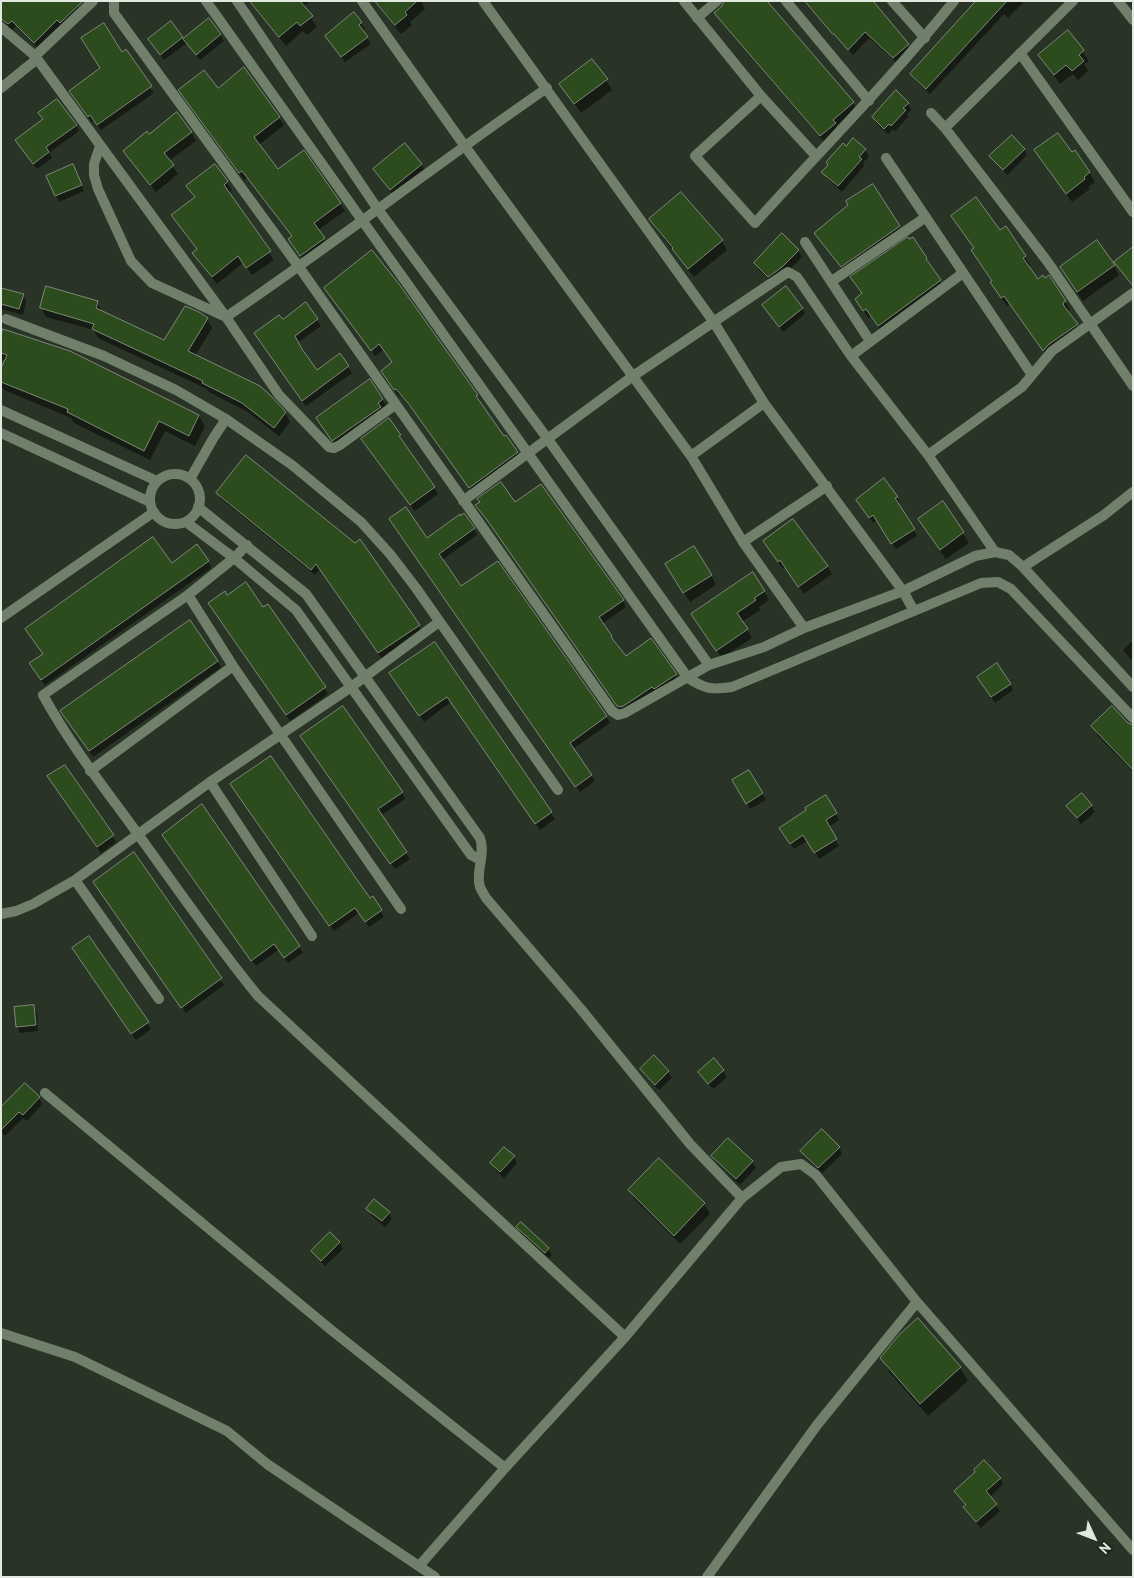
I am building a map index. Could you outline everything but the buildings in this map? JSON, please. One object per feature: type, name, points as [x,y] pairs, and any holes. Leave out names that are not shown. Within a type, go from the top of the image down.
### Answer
[{"type":"street","points":[[1,88],[36,57],[92,1]]},
{"type":"street","points":[[114,1],[114,13],[299,267],[612,711],[618,715],[624,713],[709,665],[764,647],[804,628],[903,592],[975,556],[995,552],[1009,555],[1023,567],[1133,687]]},
{"type":"street","points":[[206,1],[688,678],[701,686],[714,690],[732,687],[981,583],[998,582],[1011,589],[1133,718]]},
{"type":"street","points":[[237,1],[377,208],[547,438],[709,665]]},
{"type":"street","points":[[362,1],[464,145],[691,456],[743,542],[804,628]]},
{"type":"street","points":[[483,1],[713,321],[764,403],[827,486],[903,592],[914,611]]},
{"type":"street","points":[[684,1],[761,96],[816,156]]},
{"type":"street","points":[[697,18],[717,1]]},
{"type":"street","points":[[786,1],[868,101]]},
{"type":"street","points":[[892,1],[924,38]]},
{"type":"street","points":[[761,96],[695,156],[755,223],[868,101],[954,1]]},
{"type":"street","points":[[945,128],[1073,1]]},
{"type":"street","points":[[1118,1],[1133,20]]},
{"type":"street","points":[[1,27],[36,57],[226,317],[280,395],[328,447],[334,448],[340,445],[396,405]]},
{"type":"street","points":[[1020,53],[1133,212]]},
{"type":"street","points":[[226,317],[299,267],[377,208],[546,88]]},
{"type":"street","points":[[932,113],[1047,261],[1133,386]]},
{"type":"street","points":[[100,146],[94,164],[94,175],[98,189],[131,261],[152,283],[226,317]]},
{"type":"street","points":[[886,158],[1032,375]]},
{"type":"street","points":[[832,281],[926,217]]},
{"type":"street","points":[[805,242],[870,341]]},
{"type":"street","points":[[463,501],[633,376],[788,272],[797,277],[851,356],[928,455],[995,552]]},
{"type":"street","points":[[851,356],[963,272]]},
{"type":"street","points":[[928,455],[1022,387],[1052,351],[1133,293]]},
{"type":"street","points":[[6,319],[104,356],[176,390],[226,419],[292,465],[361,522],[390,554],[558,790]]},
{"type":"street","points":[[691,456],[764,403]]},
{"type":"street","points":[[1,410],[157,481]]},
{"type":"street","points":[[190,479],[226,419]]},
{"type":"street","points":[[1,433],[152,507]]},
{"type":"street","points":[[179,474],[190,479],[199,492],[198,507],[194,516],[186,522],[176,524],[159,519],[152,507],[151,491],[157,481],[167,475],[179,474]]},
{"type":"street","points":[[743,542],[827,486]]},
{"type":"street","points":[[1023,567],[1104,515],[1133,492]]},
{"type":"street","points":[[1,618],[152,507]]},
{"type":"street","points":[[198,507],[306,594],[472,825],[483,847],[480,860],[479,886],[486,898],[580,1008],[690,1144],[742,1198]]},
{"type":"street","points":[[186,522],[234,558],[296,610],[471,855],[480,860]]},
{"type":"street","points":[[247,545],[234,558],[188,595],[43,695],[90,771],[228,960],[258,996],[625,1337]]},
{"type":"street","points":[[188,595],[233,666],[401,909]]},
{"type":"street","points":[[1,914],[16,911],[32,904],[75,880],[210,782],[351,687],[439,622]]},
{"type":"street","points":[[90,771],[233,666]]},
{"type":"street","points":[[210,782],[312,936]]},
{"type":"street","points":[[75,880],[159,999]]},
{"type":"street","points":[[45,1092],[330,1329],[505,1468]]},
{"type":"street","points":[[419,1566],[505,1468],[625,1337],[742,1198],[781,1167],[801,1164],[816,1175],[917,1302],[1133,1550]]},
{"type":"street","points":[[707,1577],[817,1425],[917,1302]]},
{"type":"street","points":[[1,1333],[75,1357],[227,1431],[266,1464],[435,1577]]}]
